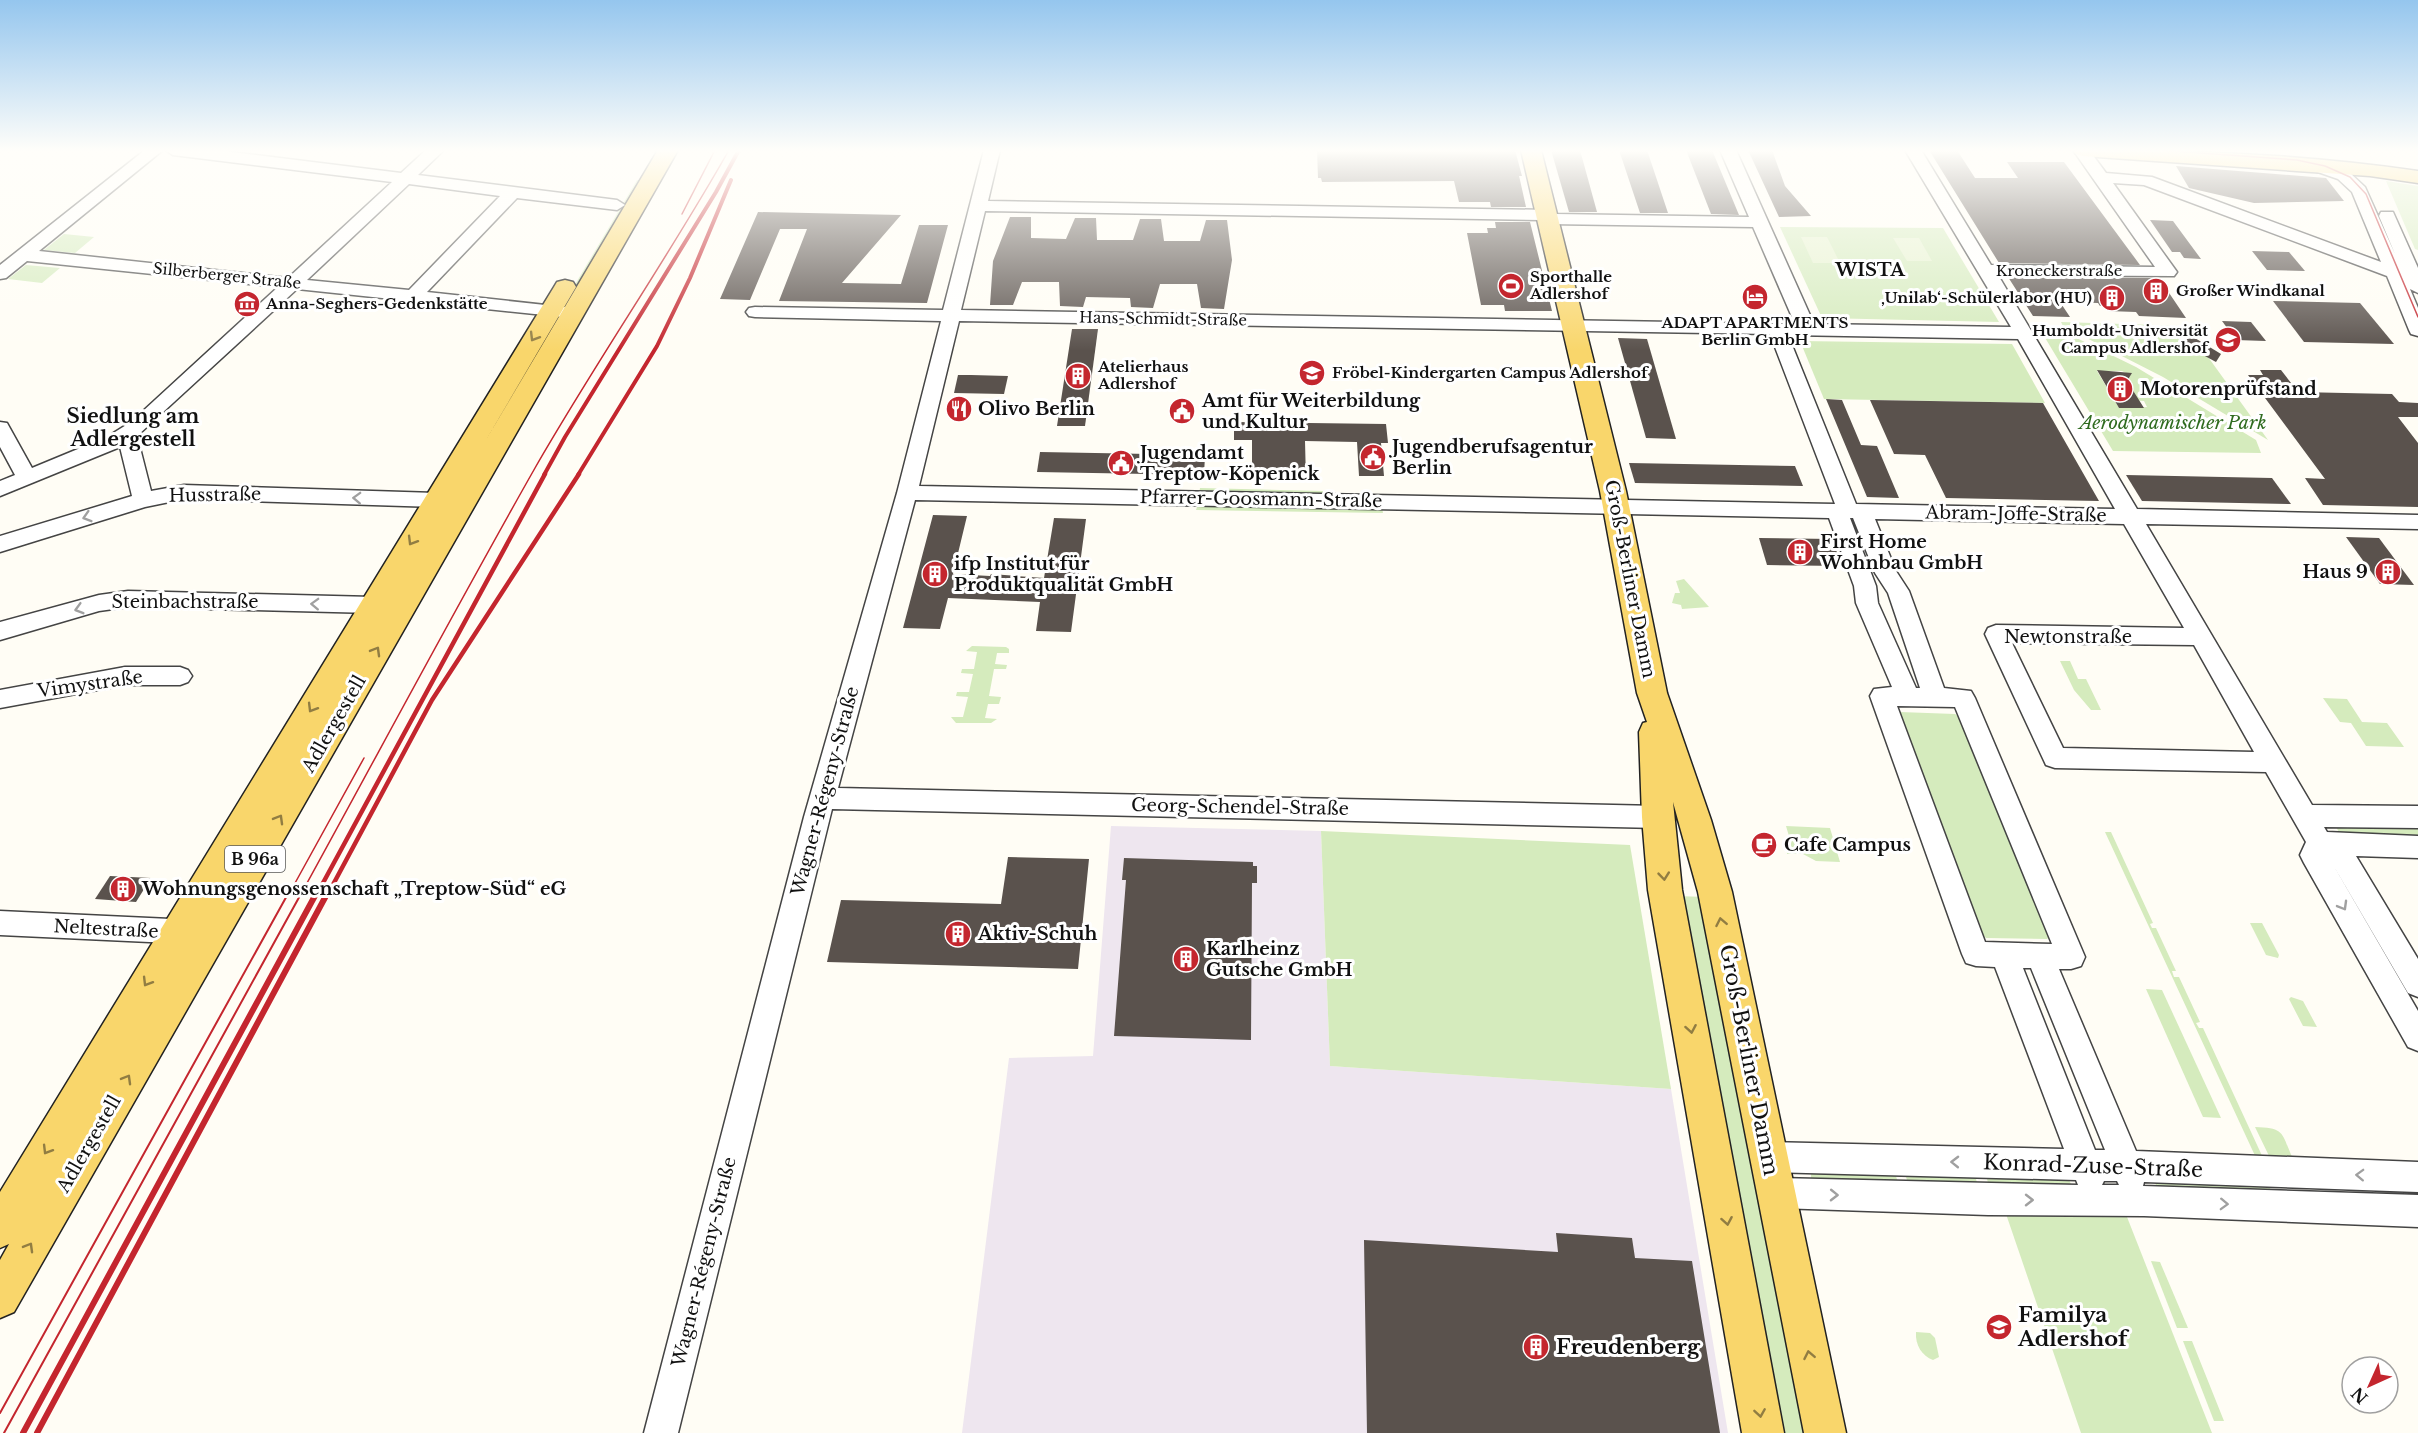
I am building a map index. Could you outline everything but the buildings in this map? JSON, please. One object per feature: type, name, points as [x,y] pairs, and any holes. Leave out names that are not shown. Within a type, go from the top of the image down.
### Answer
[{"type":"main road","name":"Adlergestell","points":[[0,1298],[213,933],[561,312],[611,217]]},
{"type":"main road","name":"Adlergestell","points":[[0,1228],[436,500],[624,217]]},
{"type":"main road","name":"Groß-Berliner Damm","points":[[1548,217],[1615,507],[1652,693],[1695,820],[1715,892],[1825,1433]]},
{"type":"main road","name":"Groß-Berliner Damm","points":[[1652,693],[1658,817],[1665,890],[1763,1433]]},
{"type":"main road","points":[[1658,817],[1695,820]]},
{"type":"street","points":[[0,274],[71,217]]},
{"type":"street","points":[[0,489],[127,435],[363,217]]},
{"type":"street","points":[[414,295],[490,217]]},
{"type":"street","name":"Wagner-Régeny-Straße","points":[[661,1433],[822,798],[908,494],[976,217]]},
{"type":"street","points":[[1541,217],[1759,222]]},
{"type":"street","points":[[1757,217],[1807,329]]},
{"type":"street","points":[[1953,217],[2024,333],[2319,841],[2343,856],[2418,984]]},
{"type":"street","name":"Kroneckerstraße","points":[[1985,270],[2168,272],[2128,217]]},
{"type":"street","points":[[2244,217],[2394,273],[2417,284]]},
{"type":"street","points":[[2370,217],[2418,330]]},
{"type":"street","points":[[2389,217],[2411,257],[2417,284]]},
{"type":"street","name":"Silberberger Straße","points":[[23,255],[561,312]]},
{"type":"street","name":"Hans-Schmidt-Straße","points":[[755,312],[2024,333]]},
{"type":"street","points":[[1777,329],[1849,511],[1898,591],[1911,624],[1918,655],[1935,698]]},
{"type":"street","points":[[0,428],[27,478]]},
{"type":"street","points":[[127,435],[143,500]]},
{"type":"street","name":"Husstraße","points":[[0,544],[143,500],[184,492],[436,500]]},
{"type":"street","name":"Pfarrer-Goosmann-Straße","points":[[908,494],[1615,507]]},
{"type":"street","name":"Abram-Joffe-Straße","points":[[1615,507],[2418,522]]},
{"type":"street","points":[[1849,511],[1867,603],[1908,697]]},
{"type":"street","name":"Steinbachstraße","points":[[0,631],[99,603],[128,599],[373,605]]},
{"type":"street","name":"Newtonstraße","points":[[2200,637],[1996,634],[2055,758],[2273,762]]},
{"type":"street","name":"Vimystraße","points":[[0,699],[125,676],[180,676]]},
{"type":"street","points":[[1882,696],[1935,698],[1963,698],[2071,957],[1976,954],[1882,696]]},
{"type":"street","name":"Georg-Schendel-Straße","points":[[822,798],[1658,817]]},
{"type":"street","points":[[2305,816],[2418,817]]},
{"type":"street","points":[[2319,841],[2344,845],[2418,848]]},
{"type":"street","points":[[2319,841],[2313,855],[2418,1038]]},
{"type":"street","name":"Neltestraße","points":[[0,924],[213,933]]},
{"type":"street","points":[[2004,955],[2100,1200]]},
{"type":"street","points":[[2040,956],[2125,1166],[2144,1201]]},
{"type":"street","name":"Konrad-Zuse-Straße","points":[[1772,1175],[2085,1165],[2418,1177]]},
{"type":"street","name":"Konrad-Zuse-Straße","points":[[1772,1175],[1988,1200],[2144,1201],[2418,1211]]},
{"type":"shaded area","points":[[1111,826],[1321,831],[1330,1066],[1671,1089],[1728,1433],[962,1433],[1009,1058],[1093,1056]]},
{"type":"green space","points":[[615,217],[619,217],[571,298],[567,298]]},
{"type":"green space","points":[[2401,217],[2418,217],[2418,250],[2415,249]]},
{"type":"green space","points":[[1780,227],[1943,228],[1999,322],[1822,318]]},
{"type":"green space","points":[[64,234],[94,237],[75,253],[44,250]]},
{"type":"green space","points":[[1801,237],[1827,237],[1840,263],[1813,263]]},
{"type":"green space","points":[[1893,238],[1919,238],[1932,261],[1907,261]]},
{"type":"green space","points":[[26,265],[60,268],[42,283],[8,279]]},
{"type":"green space","name":"Aerodynamischer Park","points":[[2061,322],[2186,326],[2197,339],[2184,339],[2183,345],[2193,350],[2203,350],[2268,440],[2163,377],[2063,326]]},
{"type":"green space","name":"Aerodynamischer Park","points":[[2038,326],[2052,326],[2136,367],[2256,440],[2261,453],[2113,451]],"holes":[[[2097,371],[2122,371],[2128,374],[2127,400],[2144,401],[2147,407],[2119,408]]]},
{"type":"green space","points":[[1800,341],[2012,344],[2045,403],[1824,399]]},
{"type":"green space","points":[[1200,488],[1323,491],[1324,494],[1204,492],[1199,494]]},
{"type":"green space","points":[[1198,504],[1203,504],[1203,507],[1227,507],[1228,504],[1232,504],[1233,507],[1257,508],[1257,505],[1262,505],[1262,508],[1287,508],[1287,505],[1291,505],[1292,508],[1316,509],[1317,506],[1321,506],[1321,509],[1351,507],[1351,510],[1376,510],[1376,507],[1382,507],[1383,513],[1196,510]]},
{"type":"green space","points":[[1684,579],[1709,607],[1682,609],[1681,605],[1672,603],[1675,593],[1680,593],[1676,581]]},
{"type":"green space","points":[[972,646],[1009,649],[1009,653],[997,653],[995,664],[1007,665],[1006,669],[994,669],[989,696],[1001,697],[999,704],[988,704],[985,718],[997,719],[991,723],[956,723],[951,717],[963,717],[968,697],[956,696],[957,692],[969,692],[973,674],[961,673],[962,669],[974,669],[977,652],[966,651]]},
{"type":"green space","points":[[2060,661],[2070,661],[2078,679],[2086,679],[2101,710],[2091,710],[2074,690]]},
{"type":"green space","points":[[2323,698],[2347,699],[2362,722],[2387,723],[2404,747],[2366,746],[2351,723],[2340,722]]},
{"type":"green space","points":[[1900,712],[1955,714],[1965,721],[2055,932],[2047,939],[1986,938],[1976,929],[1897,717]]},
{"type":"green space","points":[[2418,819],[2418,836],[2340,834],[2335,825]]},
{"type":"green space","points":[[1786,826],[1830,828],[1840,862],[1816,861],[1803,854],[1787,854],[1786,842],[1791,843]]},
{"type":"green space","points":[[1321,831],[1630,845],[1671,1089],[1330,1066]]},
{"type":"green space","points":[[2105,832],[2111,832],[2153,923],[2150,924],[2152,928],[2156,928],[2176,971],[2172,971],[2174,977],[2179,977],[2200,1022],[2196,1023],[2199,1028],[2203,1028],[2264,1160],[2257,1160]]},
{"type":"green space","points":[[1675,896],[1707,897],[1814,1433],[1773,1433]]},
{"type":"green space","points":[[2250,923],[2262,923],[2279,955],[2278,958],[2266,955]]},
{"type":"green space","points":[[2146,989],[2162,990],[2221,1118],[2203,1117]]},
{"type":"green space","points":[[2291,997],[2303,1001],[2317,1027],[2303,1026],[2289,999]]},
{"type":"green space","points":[[2255,1127],[2272,1129],[2281,1134],[2293,1159],[2270,1158]]},
{"type":"green space","points":[[1811,1171],[1895,1173],[1899,1186],[1811,1181]]},
{"type":"green space","points":[[1905,1174],[1975,1176],[1979,1189],[1909,1186]]},
{"type":"green space","points":[[1986,1176],[2068,1178],[2072,1186],[1990,1189]]},
{"type":"green space","points":[[2160,1180],[2268,1184],[2274,1196],[2160,1192],[2155,1183]]},
{"type":"green space","points":[[2006,1214],[2127,1217],[2212,1433],[2081,1433]]},
{"type":"green space","points":[[2151,1261],[2160,1262],[2188,1328],[2177,1328]]},
{"type":"green space","points":[[1916,1332],[1930,1333],[1935,1338],[1939,1357],[1933,1360],[1923,1353],[1918,1346]]},
{"type":"green space","points":[[2183,1341],[2192,1341],[2224,1421],[2214,1421]]},
{"type":"tram line","points":[[301,894],[535,468],[690,217]]},
{"type":"tram line","points":[[2376,217],[2418,317]]},
{"type":"tram line","points":[[289,894],[364,758]]},
{"type":"tram line","points":[[0,1413],[289,892]]},
{"type":"tram line","points":[[4,1433],[302,892]]},
{"type":"railway","points":[[544,475],[701,217]]},
{"type":"railway","points":[[578,475],[657,346],[690,278],[716,217]]},
{"type":"railway","points":[[317,894],[545,474]]},
{"type":"railway","points":[[328,894],[432,700],[579,474]]},
{"type":"railway","points":[[23,1433],[317,892]]},
{"type":"railway","points":[[37,1433],[328,892]]},
{"type":"place","name":"Sporthalle Adlershof","points":[[1511,286]]},
{"type":"place","name":"Großer Windkanal","points":[[2156,291]]},
{"type":"place","name":"ADAPT APARTMENTS Berlin GmbH","points":[[1755,297]]},
{"type":"place","name":"‚Unilab‘-Schülerlabor (HU)","points":[[2112,298]]},
{"type":"place","name":"Anna-Seghers-Gedenkstätte","points":[[247,304]]},
{"type":"place","name":"Humboldt-Universität Campus Adlershof","points":[[2228,340]]},
{"type":"place","name":"Fröbel-Kindergarten Campus Adlershof","points":[[1312,373]]},
{"type":"place","name":"Atelierhaus Adlershof","points":[[1078,376]]},
{"type":"place","name":"Motorenprüfstand","points":[[2120,389]]},
{"type":"place","name":"Olivo Berlin","points":[[959,409]]},
{"type":"place","name":"Amt für Weiterbildung und Kultur","points":[[1182,411]]},
{"type":"place","name":"Jugendberufsagentur Berlin","points":[[1373,457]]},
{"type":"place","name":"Jugendamt Treptow-Köpenick","points":[[1121,463]]},
{"type":"place","name":"First Home Wohnbau GmbH","points":[[1800,552]]},
{"type":"place","name":"Haus 9","points":[[2388,572]]},
{"type":"place","name":"ifp Institut für Produktqualität GmbH","points":[[935,574]]},
{"type":"place","name":"Cafe Campus","points":[[1764,845]]},
{"type":"place","name":"Wohnungsgenossenschaft „Treptow-Süd“ eG","points":[[123,889]]},
{"type":"place","name":"Aktiv-Schuh","points":[[958,934]]},
{"type":"place","name":"Karlheinz Gutsche GmbH","points":[[1186,959]]},
{"type":"place","name":"Familya Adlershof","points":[[1999,1327]]},
{"type":"place","name":"Freudenberg","points":[[1536,1347]]},
{"type":"district","name":"WISTA","points":[[1870,270]]},
{"type":"district","name":"Siedlung am Adlergestell","points":[[133,428]]}]
